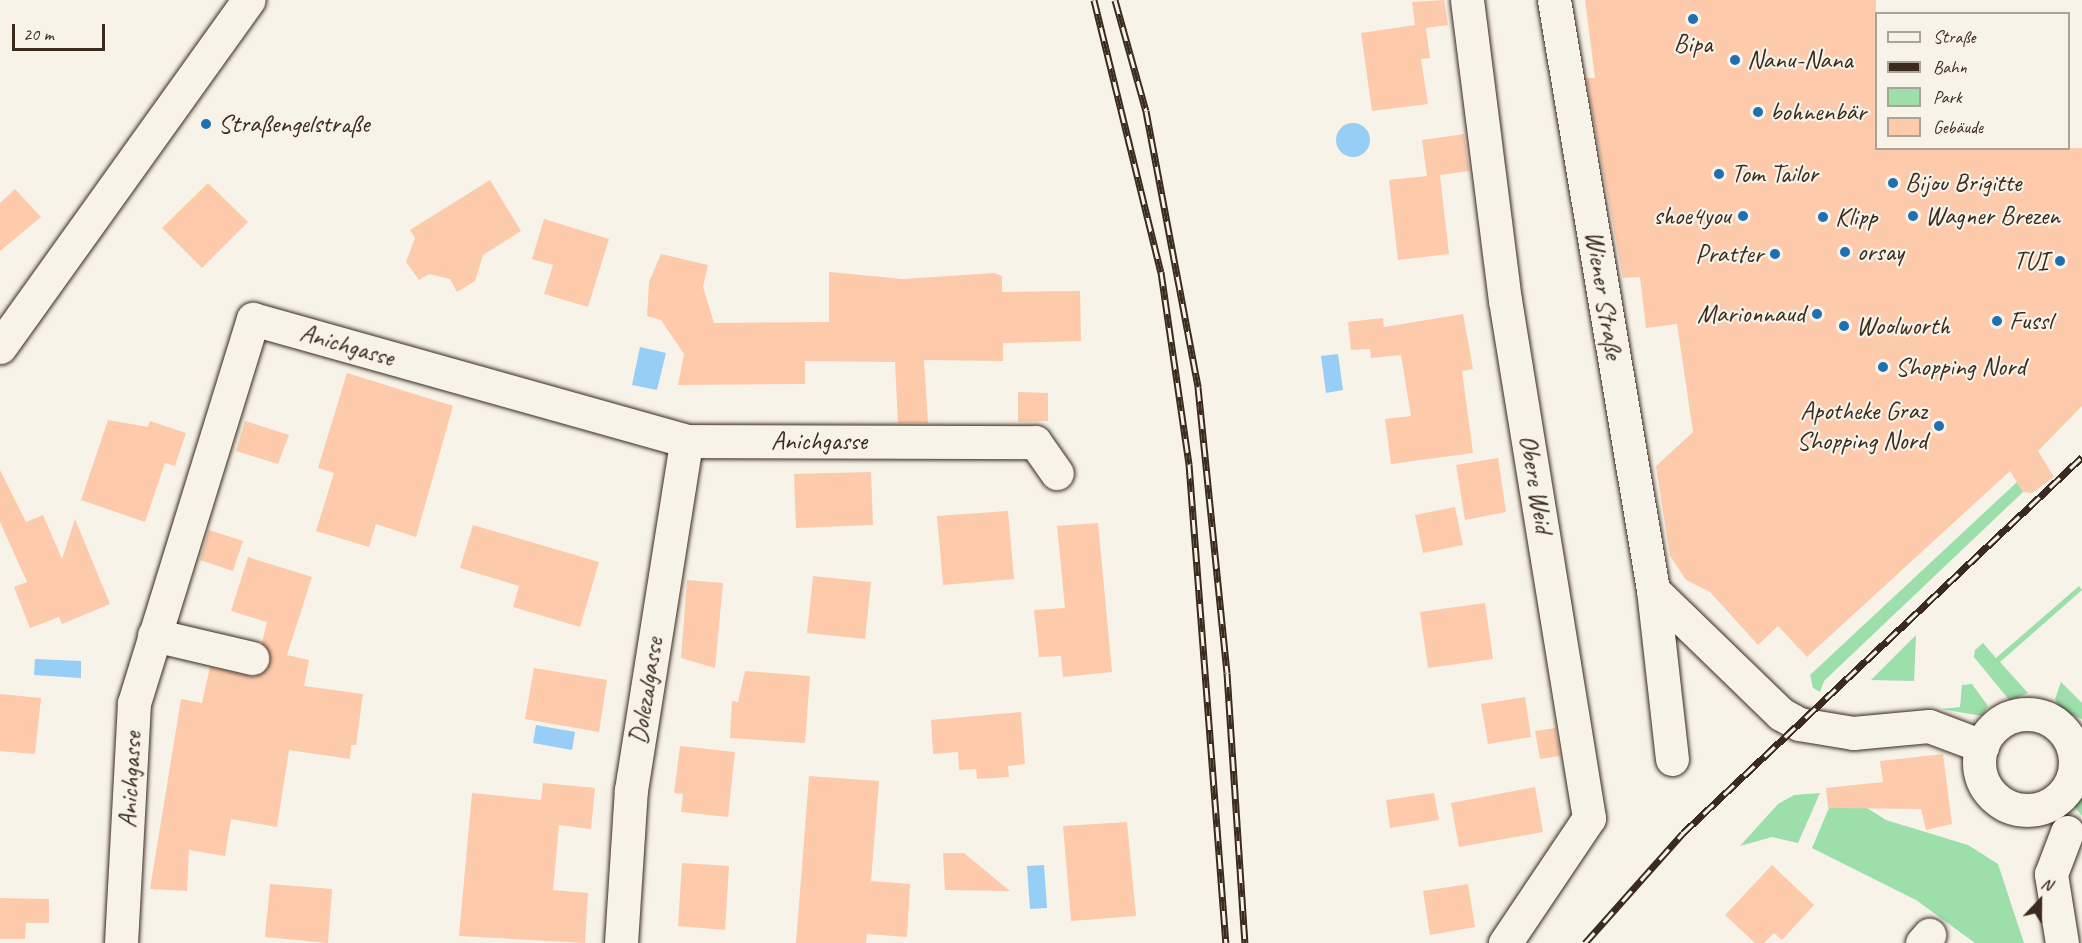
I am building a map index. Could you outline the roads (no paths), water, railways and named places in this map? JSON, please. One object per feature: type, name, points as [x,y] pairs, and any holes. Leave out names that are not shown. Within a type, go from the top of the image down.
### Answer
[{"type":"street","points":[[0,347],[248,0]]},
{"type":"street","name":"Obere Weid","points":[[1467,0],[1505,300],[1589,818],[1505,943]]},
{"type":"street","name":"Wiener Straße","points":[[1554,0],[1653,590],[1672,759]]},
{"type":"street","name":"Anichgasse","points":[[121,943],[134,703],[253,319],[686,441],[1035,441],[1057,473]]},
{"type":"street","name":"Dolezalgasse","points":[[621,943],[631,790],[686,441]]},
{"type":"street","points":[[1653,590],[1781,714],[1799,724],[1853,733],[1929,726],[1982,746]]},
{"type":"street","points":[[154,635],[252,658]]},
{"type":"street","points":[[2040,809],[2067,791],[2078,769],[2075,734],[2051,719],[2021,713],[1994,726],[1982,746],[1979,768],[1994,796],[2007,806],[2040,809],[2074,833],[2051,874],[2062,943]]},
{"type":"water","points":[[1353,123],[1365,128],[1370,140],[1365,152],[1353,157],[1341,152],[1336,140],[1341,128]]},
{"type":"water","points":[[640,347],[666,353],[657,390],[632,385]]},
{"type":"water","points":[[1338,354],[1343,390],[1326,393],[1321,356]]},
{"type":"water","points":[[35,659],[81,661],[81,678],[34,675]]},
{"type":"water","points":[[536,725],[575,732],[572,750],[533,743]]},
{"type":"water","points":[[1044,865],[1047,908],[1030,909],[1027,866]]},
{"type":"railway","points":[[1094,0],[1161,272],[1189,464],[1226,943]]},
{"type":"railway","points":[[1115,0],[1146,111],[1198,387],[1227,673],[1245,943]]},
{"type":"railway","points":[[1585,943],[1683,833],[2082,457]]},
{"type":"place","name":"Bipa","points":[[1693,19]]},
{"type":"place","name":"Nanu-Nana","points":[[1735,60]]},
{"type":"place","name":"bohnenbär","points":[[1758,112]]},
{"type":"place","name":"Straßengelstraße","points":[[206,124]]},
{"type":"place","name":"Tom Tailor","points":[[1719,174]]},
{"type":"place","name":"Bijou Brigitte","points":[[1893,183]]},
{"type":"place","name":"shoe4you","points":[[1743,216]]},
{"type":"place","name":"Wagner Brezen","points":[[1913,216]]},
{"type":"place","name":"Klipp","points":[[1823,217]]},
{"type":"place","name":"orsay","points":[[1845,252]]},
{"type":"place","name":"Pratter","points":[[1775,254]]},
{"type":"place","name":"TUI","points":[[2060,261]]},
{"type":"place","name":"Marionnaud","points":[[1817,314]]},
{"type":"place","name":"Fussl","points":[[1997,321]]},
{"type":"place","name":"Woolworth","points":[[1844,326]]},
{"type":"place","name":"Shopping Nord","points":[[1883,367]]},
{"type":"place","name":"Apotheke Graz Shopping Nord","points":[[1939,426]]}]
